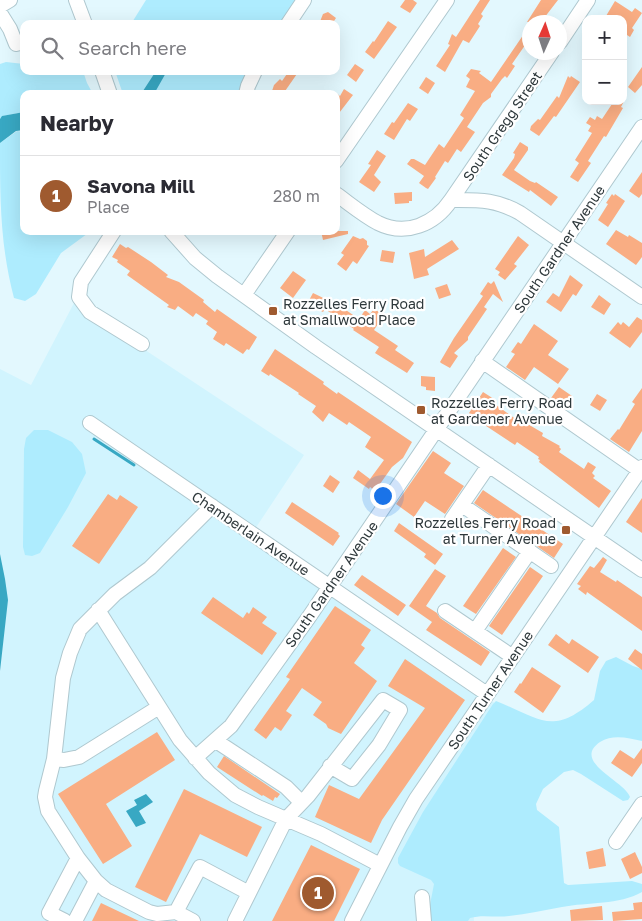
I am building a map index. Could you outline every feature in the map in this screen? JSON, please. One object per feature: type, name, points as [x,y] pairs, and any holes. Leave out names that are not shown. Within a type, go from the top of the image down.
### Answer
[{"type":"street","points":[[0,6],[10,0]]},
{"type":"street","points":[[76,0],[83,20]]},
{"type":"street","points":[[291,20],[304,0]]},
{"type":"street","points":[[340,155],[447,0]]},
{"type":"street","points":[[567,32],[588,0]]},
{"type":"street","points":[[0,13],[10,29],[16,44],[20,43]]},
{"type":"street","name":"South Gregg Street","points":[[340,197],[380,224],[402,229],[415,227],[437,217],[451,200],[547,60]]},
{"type":"street","points":[[103,75],[109,90]]},
{"type":"street","points":[[247,90],[254,75]]},
{"type":"street","name":"South Gardner Avenue","points":[[195,758],[236,720],[438,430],[482,361],[642,127]]},
{"type":"street","points":[[451,200],[487,201],[505,205],[520,213],[642,297]]},
{"type":"street","points":[[111,235],[81,282],[80,297],[90,312],[142,344]]},
{"type":"street","points":[[175,235],[195,258],[244,296],[642,570]]},
{"type":"street","points":[[244,296],[285,235]]},
{"type":"street","points":[[482,361],[641,470]]},
{"type":"street","name":"Chamberlain Avenue","points":[[90,423],[487,694]]},
{"type":"street","points":[[452,519],[489,465]]},
{"type":"street","name":"South Turner Avenue","points":[[352,921],[408,813],[487,694],[641,470]]},
{"type":"street","points":[[462,505],[552,566]]},
{"type":"street","points":[[193,921],[176,912],[157,914],[150,912],[106,890],[96,881],[78,858],[48,811],[46,791],[54,759],[63,678],[70,653],[80,629],[115,594],[150,568],[212,506]]},
{"type":"street","points":[[475,631],[530,551]]},
{"type":"street","points":[[98,610],[180,740],[222,786],[258,807],[321,834],[380,865]]},
{"type":"street","points":[[445,611],[513,657]]},
{"type":"street","points":[[235,921],[286,819],[383,700],[400,710],[379,744],[352,779],[330,766]]},
{"type":"street","points":[[54,759],[64,760],[79,757],[160,706]]},
{"type":"street","points":[[216,740],[286,787],[301,802]]},
{"type":"street","points":[[616,842],[642,804]]},
{"type":"street","points":[[65,921],[50,913],[78,858]]},
{"type":"street","points":[[176,912],[200,867],[249,893]]},
{"type":"street","points":[[75,921],[96,881]]},
{"type":"street","points":[[422,897],[424,921]]},
{"type":"shaded area","points":[[146,0],[301,0],[287,20],[134,20]]},
{"type":"shaded area","points":[[6,62],[20,64],[20,75],[84,75],[91,90],[20,90],[20,113],[3,116],[0,119],[0,64]]},
{"type":"shaded area","points":[[116,75],[250,75],[245,90],[122,90]]},
{"type":"shaded area","points":[[153,75],[165,75],[156,90],[144,90]]},
{"type":"shaded area","points":[[20,113],[20,130],[16,131],[0,143],[0,119],[2,116]]},
{"type":"shaded area","points":[[17,131],[20,131],[20,235],[86,235],[61,253],[36,294],[25,301],[14,298],[9,278],[3,240],[0,143]]},
{"type":"shaded area","points":[[74,303],[304,455],[255,529],[482,695],[564,746],[473,904],[474,921],[0,921],[0,369],[31,385]]},
{"type":"shaded area","points":[[34,430],[48,430],[72,442],[82,454],[86,473],[40,553],[32,556],[25,555],[23,547],[24,449],[26,438]]},
{"type":"shaded area","points":[[0,554],[8,600],[0,671]]},
{"type":"shaded area","points":[[616,657],[642,669],[642,741],[621,737],[610,738],[600,742],[593,749],[592,757],[595,764],[619,784],[630,797],[628,800],[623,801],[573,770],[564,772],[543,789],[536,804],[537,810],[559,827],[564,883],[568,885],[632,881],[642,884],[642,892],[613,901],[572,905],[516,915],[475,917],[470,918],[468,921],[428,921],[434,884],[431,880],[400,866],[398,858],[423,812],[493,704],[496,701],[545,721],[567,718],[594,700],[600,671],[606,661]]},
{"type":"shaded area","points":[[146,794],[153,802],[139,811],[146,823],[136,827],[126,811],[137,805],[134,800]]},
{"type":"building","points":[[405,0],[413,0],[417,3],[410,13],[400,7]]},
{"type":"building","points":[[480,0],[490,0],[481,14],[483,16],[478,24],[480,26],[469,43],[463,40],[445,72],[436,66],[450,45],[448,44],[452,34],[456,37]]},
{"type":"building","points":[[541,0],[558,0],[546,15],[531,15]]},
{"type":"building","points":[[615,1],[632,12],[635,8],[642,13],[632,28],[634,30],[630,37],[627,35],[627,15],[607,15]]},
{"type":"building","points":[[328,12],[336,18],[335,20],[321,20],[323,14]]},
{"type":"building","points":[[388,21],[397,27],[374,59],[365,52]]},
{"type":"building","points":[[522,37],[522,50],[512,64],[515,66],[507,78],[505,76],[502,79],[491,94],[491,97],[483,103],[467,127],[475,132],[461,152],[457,149],[448,163],[445,161],[436,178],[428,189],[426,188],[419,183],[424,176],[407,164],[411,159],[414,159],[425,165],[439,144],[444,148],[464,118],[460,115],[475,91],[466,87],[470,79],[466,76],[471,69],[481,71],[479,73],[491,82]]},
{"type":"building","points":[[355,64],[364,70],[356,82],[347,75]]},
{"type":"building","points":[[642,67],[642,85],[635,93],[628,87]]},
{"type":"building","points":[[286,75],[296,75],[286,90],[272,90],[280,79],[282,81]]},
{"type":"building","points":[[568,76],[580,82],[556,117],[554,116],[539,136],[530,130],[531,126],[538,119],[540,120],[557,96],[559,98]]},
{"type":"building","points":[[426,77],[435,83],[428,94],[419,88]]},
{"type":"building","points":[[344,89],[353,95],[340,112],[340,96]]},
{"type":"building","points":[[408,103],[418,109],[410,121],[407,119],[394,140],[384,134]]},
{"type":"building","points":[[611,105],[622,105],[621,107],[623,108],[606,137],[604,136],[588,161],[591,163],[578,182],[570,177],[579,163],[575,160],[592,133],[588,131],[591,126],[586,123],[590,117],[595,120],[597,116],[602,119]]},
{"type":"building","points":[[520,142],[528,147],[528,150],[514,170],[558,197],[551,206],[530,190],[529,192],[502,175],[514,158],[515,154],[513,153]]},
{"type":"building","points":[[377,150],[386,156],[374,175],[381,182],[374,192],[359,182],[371,165],[368,164]]},
{"type":"building","points":[[642,172],[642,194],[639,198],[629,191]]},
{"type":"building","points":[[412,192],[412,201],[395,204],[394,193]]},
{"type":"building","points":[[612,194],[625,201],[608,227],[598,220]]},
{"type":"building","points":[[616,230],[642,243],[642,257],[636,265],[606,244]]},
{"type":"building","points":[[340,231],[348,231],[348,234],[323,240],[322,235],[340,235]]},
{"type":"building","points":[[353,236],[360,239],[363,238],[369,246],[357,264],[353,261],[346,271],[337,264],[344,255],[341,253]]},
{"type":"building","points":[[518,236],[529,245],[514,264],[517,266],[505,280],[498,275],[500,272],[495,269]]},
{"type":"building","points":[[452,240],[459,249],[427,269],[429,275],[414,279],[409,253],[424,249],[425,257]]},
{"type":"building","points":[[120,244],[151,262],[168,275],[166,277],[179,282],[204,300],[203,302],[215,312],[217,309],[257,337],[249,350],[247,349],[243,354],[226,343],[224,346],[213,339],[217,332],[206,324],[208,321],[196,313],[193,317],[178,306],[175,310],[167,307],[169,305],[127,275],[130,271],[112,257]]},
{"type":"building","points":[[382,250],[395,252],[393,263],[380,261]]},
{"type":"building","points":[[293,271],[306,280],[293,298],[280,288]]},
{"type":"building","points":[[570,275],[583,285],[576,296],[573,294],[561,312],[546,302],[553,293],[559,297]]},
{"type":"building","points":[[494,281],[503,302],[493,294],[484,307],[487,309],[468,337],[468,340],[454,353],[458,356],[450,368],[441,363],[454,338],[483,296],[480,294],[488,282],[491,284]]},
{"type":"building","points":[[447,284],[451,295],[439,299],[435,288]]},
{"type":"building","points":[[313,293],[340,306],[359,319],[365,310],[370,314],[374,309],[384,315],[374,330],[398,346],[395,350],[414,363],[407,373],[375,353],[379,347],[354,329],[325,309],[323,312],[307,304]]},
{"type":"building","points":[[599,295],[611,304],[604,315],[591,307]]},
{"type":"building","points":[[637,317],[642,320],[642,332],[630,348],[609,333],[618,322],[621,325],[623,322],[629,327]]},
{"type":"building","points":[[534,324],[558,341],[548,355],[569,369],[558,384],[534,367],[525,380],[506,367],[515,354],[511,352],[518,342],[521,344]]},
{"type":"building","points":[[275,349],[324,382],[323,384],[337,394],[338,392],[412,442],[403,458],[392,467],[375,491],[353,478],[358,470],[370,479],[384,460],[365,447],[371,437],[349,422],[347,425],[329,413],[323,422],[312,412],[316,406],[270,374],[269,376],[261,371]]},
{"type":"building","points":[[421,376],[435,377],[435,391],[426,390],[426,387],[421,386]]},
{"type":"building","points":[[559,387],[572,396],[564,407],[551,398]]},
{"type":"building","points":[[642,388],[642,431],[629,452],[610,439],[619,430],[635,404],[632,402]]},
{"type":"building","points":[[483,392],[494,399],[492,402],[517,420],[519,419],[543,433],[542,436],[560,446],[559,452],[584,469],[588,462],[596,467],[592,473],[595,476],[593,478],[611,491],[599,508],[539,462],[539,457],[517,442],[515,445],[471,416],[469,413]]},
{"type":"building","points":[[597,394],[607,400],[600,411],[590,405]]},
{"type":"building","points":[[433,451],[451,463],[444,473],[464,486],[445,514],[425,501],[414,517],[396,504]]},
{"type":"building","points":[[330,475],[340,482],[333,493],[323,486]]},
{"type":"building","points":[[483,490],[563,544],[554,558],[474,503]]},
{"type":"building","points":[[108,494],[117,500],[120,495],[138,507],[99,564],[72,546]]},
{"type":"building","points":[[642,498],[642,533],[626,522]]},
{"type":"building","points":[[292,502],[339,533],[340,536],[333,546],[285,513]]},
{"type":"building","points":[[399,523],[443,554],[435,565],[424,557],[426,554],[394,531]]},
{"type":"building","points":[[503,548],[516,557],[476,614],[463,606]]},
{"type":"building","points":[[603,557],[607,560],[600,572],[616,582],[617,580],[642,597],[642,631],[587,592],[586,595],[578,589],[581,586],[577,584],[590,566],[594,568]]},
{"type":"building","points":[[530,567],[543,576],[502,635],[489,626]]},
{"type":"building","points":[[435,569],[446,576],[426,606],[437,613],[440,618],[490,652],[481,666],[426,630],[432,622],[409,606]]},
{"type":"building","points":[[362,575],[406,605],[398,616],[354,585]]},
{"type":"building","points":[[213,597],[243,618],[247,612],[249,614],[253,607],[267,617],[262,623],[277,633],[262,655],[201,613]]},
{"type":"building","points":[[335,606],[371,630],[361,645],[365,648],[354,663],[377,681],[341,734],[328,728],[326,724],[313,715],[322,702],[302,688],[286,711],[292,715],[281,731],[275,727],[266,739],[254,730],[290,679],[286,677]]},
{"type":"building","points":[[556,634],[569,644],[572,639],[599,657],[588,673],[548,645]]},
{"type":"building","points":[[635,649],[642,654],[642,670],[628,659]]},
{"type":"building","points":[[405,659],[465,700],[382,820],[371,843],[315,817],[329,785],[359,799],[425,708],[388,686]]},
{"type":"building","points":[[532,667],[561,686],[543,713],[514,692]]},
{"type":"building","points":[[157,732],[175,760],[106,804],[132,846],[103,864],[58,794]]},
{"type":"building","points":[[642,748],[642,763],[632,777],[611,763],[620,750],[634,759]]},
{"type":"building","points":[[224,756],[280,794],[273,801],[217,767]]},
{"type":"building","points":[[184,789],[262,827],[247,857],[200,834],[166,902],[135,887]]},
{"type":"building","points":[[311,845],[360,869],[334,921],[272,921]]},
{"type":"building","points":[[603,848],[606,866],[589,869],[586,852]]},
{"type":"building","points":[[635,852],[642,867],[642,873],[630,879],[621,859]]},
{"type":"building","points":[[642,902],[642,919],[613,921],[612,912],[634,910],[633,903]]},
{"type":"building","points":[[101,903],[139,921],[92,921]]},
{"type":"building","points":[[602,906],[603,920],[571,921],[570,910]]},
{"type":"waterway","points":[[94,439],[134,465]]},
{"type":"place","name":"Rozzelles Ferry Road at Smallwood Place","points":[[273,311]]},
{"type":"place","name":"Rozzelles Ferry Road at Gardener Avenue","points":[[421,410]]},
{"type":"place","name":"Rozzelles Ferry Road at Turner Avenue","points":[[566,530]]},
{"type":"place","name":"Savona Mill","points":[[318,893]]}]
